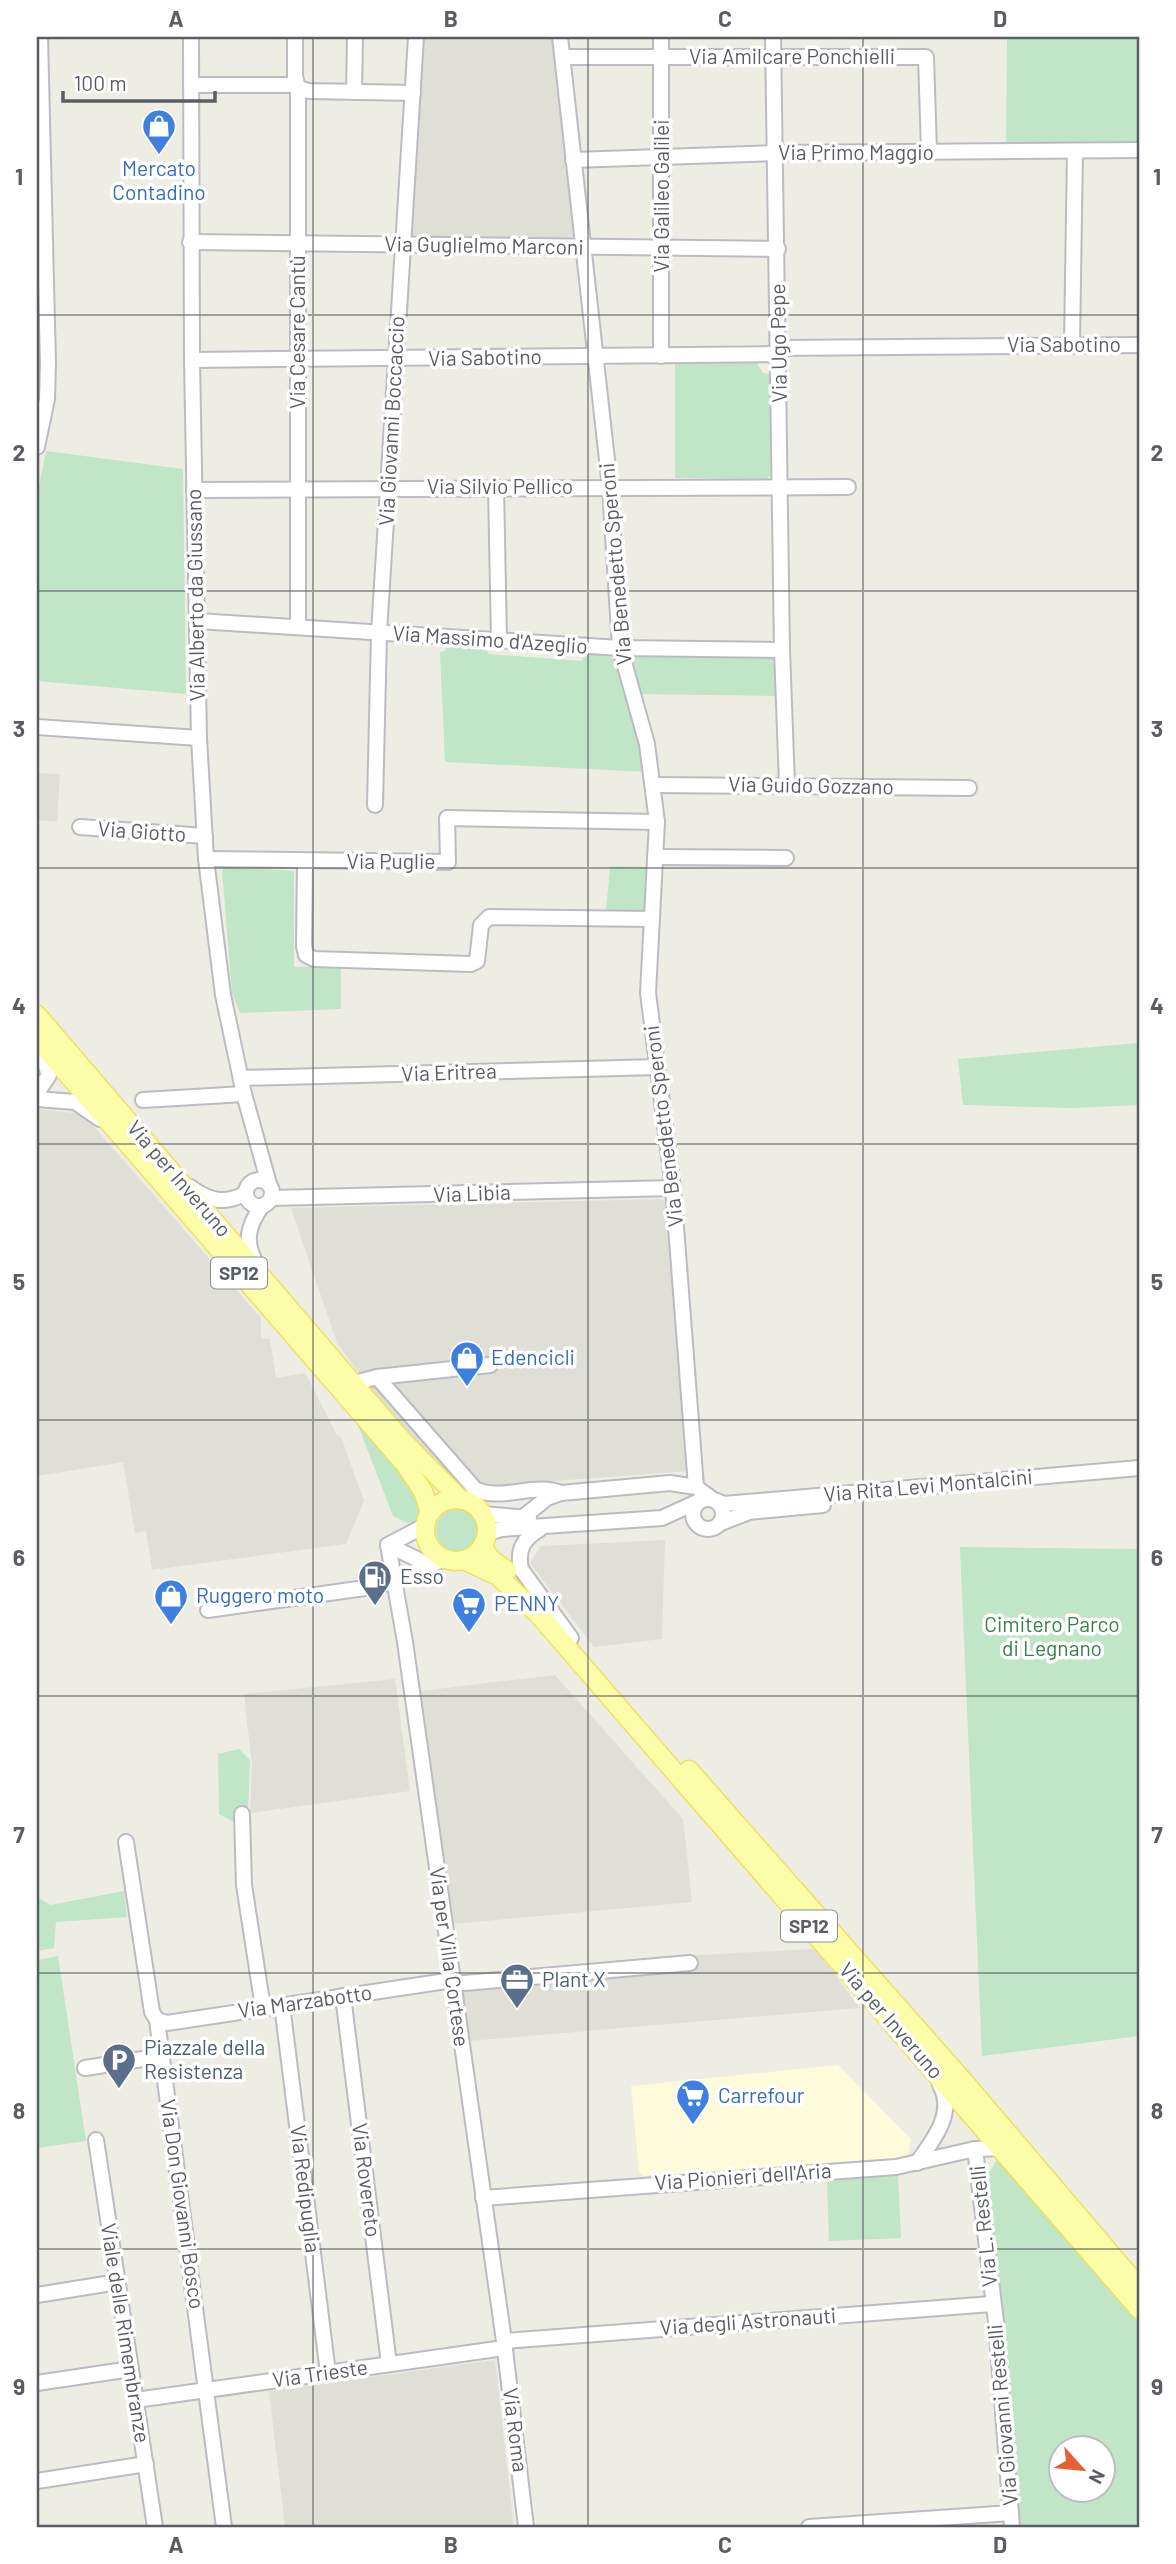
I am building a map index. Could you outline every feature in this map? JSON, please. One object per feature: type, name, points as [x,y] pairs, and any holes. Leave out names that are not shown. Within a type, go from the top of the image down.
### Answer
[{"type":"main road","name":"Via per Inveruno","points":[[37,1015],[401,1439],[461,1500]]},
{"type":"main road","name":"Via per Inveruno","points":[[37,1040],[404,1463],[422,1491],[428,1519]]},
{"type":"main road","points":[[461,1500],[469,1502],[482,1514],[484,1540],[464,1560],[435,1561],[429,1545],[428,1519],[443,1502],[461,1500]]},
{"type":"main road","name":"Via per Inveruno","points":[[484,1540],[490,1558],[571,1638],[870,1974],[1139,2287]]},
{"type":"main road","name":"Via per Inveruno","points":[[464,1560],[498,1576],[538,1615],[1139,2309]]},
{"type":"street","points":[[37,447],[47,399],[42,363],[40,37]]},
{"type":"street","name":"Via Alberto da Giussano","points":[[191,37],[190,242],[194,490],[199,737],[206,859],[223,995],[268,1196]]},
{"type":"street","name":"Via Cesare Cantù","points":[[295,37],[298,627]]},
{"type":"street","points":[[354,92],[355,37]]},
{"type":"street","name":"Via Giovanni Boccaccio","points":[[375,805],[379,633],[397,360],[401,243],[416,37]]},
{"type":"street","name":"Via Benedetto Speroni","points":[[561,37],[610,487],[620,648],[647,744],[654,785],[656,858],[648,993],[673,1188],[696,1486]]},
{"type":"street","name":"Via Galileo Galilei","points":[[661,37],[661,356]]},
{"type":"street","name":"Via Ugo Pepe","points":[[773,37],[782,650],[787,785]]},
{"type":"street","name":"Via Amilcare Ponchielli","points":[[564,57],[926,57],[929,151]]},
{"type":"street","points":[[191,85],[297,86],[309,91],[413,93]]},
{"type":"street","name":"Via Primo Maggio","points":[[573,160],[775,153],[1139,150]]},
{"type":"street","points":[[1072,344],[1075,151]]},
{"type":"street","name":"Via Guglielmo Marconi","points":[[190,242],[778,249]]},
{"type":"street","name":"Via Sabotino","points":[[192,360],[661,356],[1072,344],[1139,345]]},
{"type":"street","name":"Via Silvio Pellico","points":[[194,490],[780,485],[848,487]]},
{"type":"street","points":[[496,487],[499,640]]},
{"type":"street","name":"Via Massimo d'Azeglio","points":[[198,621],[620,648],[782,650]]},
{"type":"street","points":[[37,727],[199,737]]},
{"type":"street","name":"Via Guido Gozzano","points":[[654,785],[969,788]]},
{"type":"street","name":"Via Puglie","points":[[206,859],[448,862],[447,818],[657,822]]},
{"type":"street","name":"Via Giotto","points":[[79,827],[205,836]]},
{"type":"street","points":[[656,858],[786,858]]},
{"type":"street","points":[[305,861],[304,947],[306,955],[314,959],[471,964],[477,961],[480,955],[481,925],[489,917],[652,919]]},
{"type":"street","points":[[37,1040],[49,1075],[37,1093]]},
{"type":"street","name":"Via Eritrea","points":[[241,1078],[657,1067]]},
{"type":"street","points":[[143,1100],[244,1094]]},
{"type":"street","points":[[37,1099],[75,1102],[92,1112],[129,1145]]},
{"type":"street","name":"Via Alberto da Giussano","points":[[249,1187],[259,1148]]},
{"type":"street","points":[[175,1175],[199,1194],[215,1201],[226,1202],[249,1187],[251,1203],[268,1196]]},
{"type":"street","name":"Via Libia","points":[[249,1187],[261,1180],[268,1196],[673,1188]]},
{"type":"street","points":[[262,1275],[249,1252],[247,1231],[268,1196]]},
{"type":"street","points":[[354,1384],[377,1377],[490,1365]]},
{"type":"street","points":[[377,1377],[475,1489],[485,1493],[542,1489],[561,1493]]},
{"type":"street","name":"Via Rita Levi Montalcini","points":[[484,1540],[502,1529],[541,1529],[662,1518],[710,1500],[724,1504],[1139,1468]]},
{"type":"street","name":"Via Rita Levi Montalcini","points":[[721,1522],[749,1512],[1139,1476]]},
{"type":"street","points":[[525,1515],[547,1498],[561,1493],[670,1483],[696,1486],[724,1513],[721,1522],[709,1529],[700,1527],[693,1514],[710,1500]]},
{"type":"street","points":[[510,1491],[527,1497],[525,1515]]},
{"type":"street","name":"Via Rita Levi Montalcini","points":[[482,1514],[525,1515],[590,1523]]},
{"type":"street","name":"Via Rita Levi Montalcini","points":[[662,1518],[700,1527]]},
{"type":"street","points":[[388,1545],[428,1519]]},
{"type":"street","name":"Via per Inveruno","points":[[541,1529],[530,1535],[521,1548],[518,1557],[521,1569],[571,1638]]},
{"type":"street","points":[[388,1545],[435,1561]]},
{"type":"street","name":"Via per Villa Cortese","points":[[388,1545],[504,2341]]},
{"type":"street","points":[[208,1610],[394,1581],[435,1561]]},
{"type":"street","points":[[242,1814],[244,1885],[263,2008]]},
{"type":"street","name":"Via Don Giovanni Bosco","points":[[126,1842],[152,2012],[158,2020],[224,2527]]},
{"type":"street","points":[[822,1941],[833,1960],[941,2087],[947,2099],[937,2133],[917,2163]]},
{"type":"street","name":"Via Marzabotto","points":[[158,2020],[167,2023],[453,1982],[690,1963]]},
{"type":"street","name":"Via Rovereto","points":[[343,1996],[389,2364]]},
{"type":"street","name":"Via Redipuglia","points":[[282,2005],[328,2373]]},
{"type":"street","points":[[85,2068],[162,2056]]},
{"type":"street","name":"Viale delle Rimembranze","points":[[96,2140],[155,2527]]},
{"type":"street","name":"Via Pionieri dell'Aria","points":[[483,2198],[917,2163],[975,2149],[1002,2148]]},
{"type":"street","name":"Via L. Restelli","points":[[975,2149],[992,2304]]},
{"type":"street","points":[[37,2295],[118,2282]]},
{"type":"street","name":"Via degli Astronauti","points":[[504,2341],[992,2304]]},
{"type":"street","name":"Via Giovanni Restelli","points":[[992,2304],[1012,2520]]},
{"type":"street","name":"Via Trieste","points":[[136,2400],[389,2364],[504,2341]]},
{"type":"street","name":"Via Roma","points":[[504,2341],[526,2527]]},
{"type":"street","points":[[37,2383],[131,2370]]},
{"type":"street","points":[[37,2481],[146,2464]]},
{"type":"street","points":[[809,2527],[1012,2520]]},
{"type":"shaded area","points":[[420,37],[557,37],[578,237],[574,241],[414,239],[410,234]]},
{"type":"shaded area","points":[[37,773],[60,774],[57,822],[37,820]]},
{"type":"shaded area","points":[[37,1109],[83,1114],[261,1318],[261,1338],[270,1339],[276,1378],[305,1373],[337,1435],[341,1437],[364,1501],[346,1544],[152,1570],[146,1531],[135,1533],[123,1462],[37,1476]]},
{"type":"shaded area","points":[[662,1199],[669,1204],[689,1471],[461,1488],[378,1399],[337,1343],[291,1208]]},
{"type":"shaded area","points":[[665,1540],[662,1639],[594,1647],[530,1563],[541,1546]]},
{"type":"shaded area","points":[[555,1675],[683,1819],[692,1902],[453,1924],[421,1691]]},
{"type":"shaded area","points":[[395,1679],[410,1791],[250,1813],[252,1765],[244,1694]]},
{"type":"shaded area","points":[[815,1949],[860,2008],[469,2041],[461,1979],[698,1955]]},
{"type":"shaded area","points":[[838,2065],[911,2139],[908,2157],[644,2176],[639,2172],[631,2086]]},
{"type":"shaded area","points":[[495,2360],[514,2527],[285,2527],[269,2391]]},
{"type":"green space","points":[[1007,37],[1139,37],[1139,144],[1006,143]]},
{"type":"green space","points":[[756,362],[763,373],[773,375],[773,473],[767,479],[675,478],[675,364]]},
{"type":"green space","points":[[46,451],[183,469],[186,694],[37,681],[37,496]]},
{"type":"green space","points":[[446,645],[486,647],[488,654],[582,661],[585,653],[611,657],[616,663],[648,772],[445,762],[440,652],[445,651]]},
{"type":"green space","points":[[628,654],[774,658],[776,696],[638,694]]},
{"type":"green space","points":[[610,866],[649,867],[647,913],[606,912]]},
{"type":"green space","points":[[225,867],[294,871],[294,967],[341,967],[341,1009],[240,1013],[232,993],[222,870]]},
{"type":"green space","points":[[1139,1043],[1139,1105],[1072,1108],[963,1105],[958,1059]]},
{"type":"green space","points":[[353,1412],[413,1485],[421,1512],[415,1521],[407,1523],[393,1516]]},
{"type":"green space","points":[[457,1509],[472,1515],[478,1530],[472,1545],[457,1551],[442,1545],[436,1530],[442,1515]]},
{"type":"green space","name":"Cimitero Parco di Legnano","points":[[960,1547],[1139,1549],[1139,2036],[982,2056]]},
{"type":"green space","points":[[239,1749],[250,1760],[248,1813],[234,1822],[219,1814],[218,1754]]},
{"type":"green space","points":[[124,1891],[127,1917],[56,1922],[54,1948],[37,1951],[37,1897],[50,1905]]},
{"type":"green space","points":[[58,1956],[86,2141],[37,2148],[37,1960]]},
{"type":"green space","points":[[998,2158],[1139,2323],[1139,2527],[1019,2527],[988,2175]]},
{"type":"green space","points":[[898,2176],[901,2238],[829,2241],[827,2179]]},
{"type":"place","name":"Mercato Contadino","points":[[159,156]]},
{"type":"place","name":"Edencicli","points":[[467,1388]]},
{"type":"place","name":"Esso","points":[[375,1607]]},
{"type":"place","name":"Ruggero moto","points":[[171,1626]]},
{"type":"place","name":"PENNY","points":[[469,1634]]},
{"type":"place","name":"Plant X","points":[[517,2010]]},
{"type":"place","name":"Piazzale della Resistenza","points":[[119,2090]]},
{"type":"place","name":"Carrefour","points":[[693,2126]]}]
